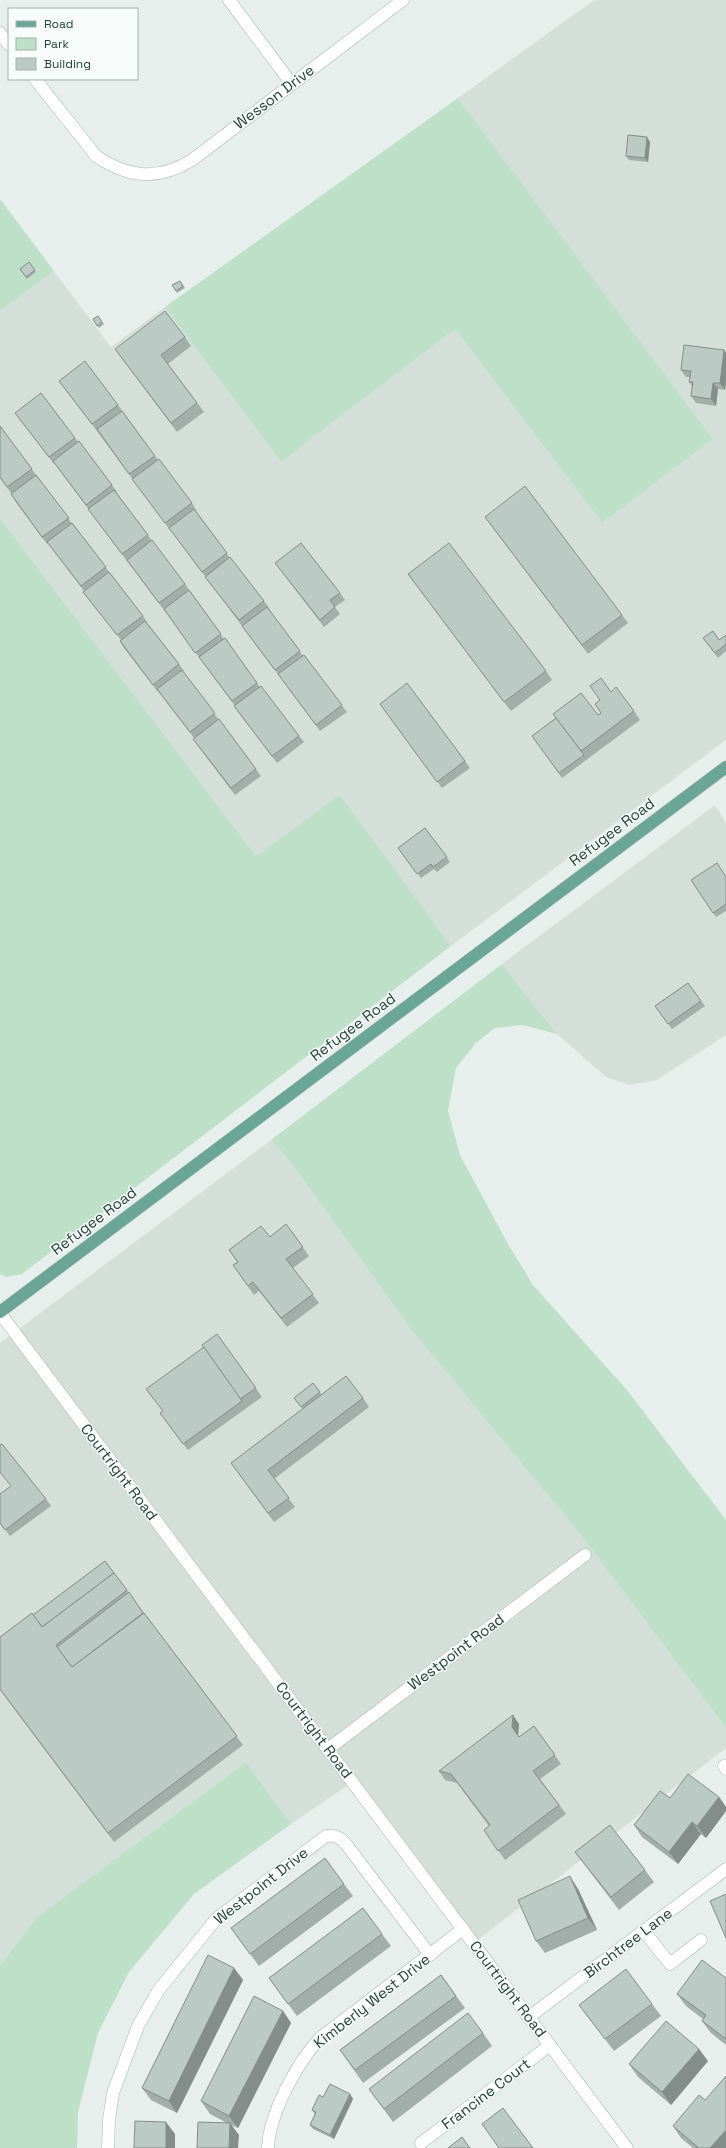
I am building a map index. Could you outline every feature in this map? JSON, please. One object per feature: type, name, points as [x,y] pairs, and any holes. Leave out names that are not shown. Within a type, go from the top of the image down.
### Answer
[{"type":"main road","name":"Refugee Road","points":[[0,1313],[726,767]]},
{"type":"street","points":[[229,0],[291,83]]},
{"type":"street","name":"Wesson Drive","points":[[36,80],[96,156],[108,164],[137,174],[147,175],[165,172],[183,165],[403,0]]},
{"type":"street","points":[[0,33],[8,44]]},
{"type":"street","name":"Courtright Road","points":[[0,1313],[627,2148]]},
{"type":"street","name":"Westpoint Road","points":[[328,1749],[585,1555]]},
{"type":"street","name":"Westpoint Drive","points":[[108,2148],[109,2120],[113,2093],[138,2026],[158,1991],[216,1919],[326,1836],[340,1838],[346,1844],[430,1955]]},
{"type":"street","name":"Birchtree Lane","points":[[529,2016],[726,1869]]},
{"type":"street","name":"Kimberly West Drive","points":[[268,2148],[271,2122],[302,2060],[309,2050],[320,2038],[463,1929]]},
{"type":"street","points":[[644,1931],[670,1964],[701,1940]]},
{"type":"street","name":"Francine Court","points":[[421,2143],[550,2045]]},
{"type":"shaded area","points":[[594,0],[726,0],[726,740],[451,946],[435,924],[256,856],[0,518],[0,311],[54,271],[111,347],[165,307],[281,462],[455,329],[602,523],[712,439],[458,98]]},
{"type":"shaded area","points":[[715,805],[726,823],[726,1035],[657,1080],[629,1085],[606,1077],[557,1034],[502,964]]},
{"type":"shaded area","points":[[271,1140],[289,1160],[410,1328],[583,1538],[726,1728],[726,1748],[475,1942],[354,1781],[291,1824],[246,1762],[36,1918],[0,1965],[0,1343]]},
{"type":"green space","points":[[458,98],[713,439],[602,523],[455,329],[281,462],[165,307]]},
{"type":"green space","points":[[0,199],[54,271],[0,311]]},
{"type":"green space","points":[[0,518],[256,856],[340,795],[451,946],[22,1274],[6,1277],[0,1274]]},
{"type":"green space","points":[[502,964],[557,1034],[523,1025],[495,1028],[476,1043],[456,1068],[448,1111],[460,1155],[508,1244],[533,1285],[627,1390],[726,1520],[726,1728],[583,1538],[410,1328],[289,1160],[271,1140]]},
{"type":"green space","points":[[246,1762],[291,1824],[194,1894],[129,1972],[98,2033],[78,2112],[77,2148],[0,2148],[0,1965],[36,1918]]},
{"type":"building","points":[[628,135],[647,137],[645,158],[626,156]]},
{"type":"building","points":[[29,262],[35,270],[26,277],[20,269]]},
{"type":"building","points":[[180,281],[183,286],[176,291],[172,285]]},
{"type":"building","points":[[165,311],[185,337],[161,355],[197,403],[171,423],[115,349]]},
{"type":"building","points":[[98,316],[102,322],[97,326],[93,319]]},
{"type":"building","points":[[684,345],[724,350],[720,383],[713,383],[711,399],[691,396],[693,382],[689,382],[691,371],[681,370]]},
{"type":"building","points":[[85,361],[118,405],[92,424],[59,381]]},
{"type":"building","points":[[41,393],[75,438],[49,457],[15,413]]},
{"type":"building","points":[[122,411],[155,456],[129,474],[97,429]]},
{"type":"building","points":[[0,426],[32,469],[7,487],[0,477]]},
{"type":"building","points":[[79,441],[112,485],[86,505],[53,461]]},
{"type":"building","points":[[159,459],[192,503],[165,523],[132,479]]},
{"type":"building","points":[[36,475],[69,518],[42,537],[11,494]]},
{"type":"building","points":[[525,486],[622,615],[582,645],[485,517]]},
{"type":"building","points":[[114,490],[148,535],[122,554],[88,509]]},
{"type":"building","points":[[194,509],[227,553],[202,572],[169,528]]},
{"type":"building","points":[[72,523],[106,567],[81,586],[47,542]]},
{"type":"building","points":[[152,540],[185,584],[159,603],[127,560]]},
{"type":"building","points":[[301,543],[340,593],[330,600],[335,607],[320,620],[275,563]]},
{"type":"building","points":[[449,543],[546,671],[504,702],[408,574]]},
{"type":"building","points":[[230,557],[264,601],[239,620],[205,577]]},
{"type":"building","points":[[109,572],[143,616],[117,635],[83,592]]},
{"type":"building","points":[[189,590],[221,634],[195,653],[164,609]]},
{"type":"building","points":[[267,607],[300,651],[275,670],[242,626]]},
{"type":"building","points":[[145,621],[179,664],[153,685],[120,641]]},
{"type":"building","points":[[713,631],[719,640],[726,635],[726,644],[715,653],[703,638]]},
{"type":"building","points":[[225,638],[257,683],[232,701],[199,657]]},
{"type":"building","points":[[304,655],[342,705],[316,725],[278,674]]},
{"type":"building","points":[[182,670],[215,713],[190,732],[157,689]]},
{"type":"building","points":[[601,678],[611,692],[616,687],[634,711],[581,751],[553,714],[581,693],[598,715],[601,713],[595,704],[600,700],[590,686]]},
{"type":"building","points":[[407,683],[465,761],[437,782],[380,704]]},
{"type":"building","points":[[261,686],[299,736],[272,756],[234,706]]},
{"type":"building","points":[[556,718],[584,755],[559,773],[532,736]]},
{"type":"building","points":[[219,719],[256,769],[231,788],[193,739]]},
{"type":"building","points":[[425,828],[447,857],[433,867],[431,864],[417,874],[398,848]]},
{"type":"building","points":[[717,863],[726,877],[726,904],[713,913],[691,880]]},
{"type":"building","points":[[688,983],[701,1001],[668,1024],[655,1006]]},
{"type":"building","points":[[286,1224],[303,1247],[286,1259],[313,1294],[281,1318],[253,1282],[248,1286],[233,1265],[238,1262],[229,1250],[261,1226],[270,1237]]},
{"type":"building","points":[[217,1334],[256,1388],[240,1399],[202,1345]]},
{"type":"building","points":[[204,1347],[242,1401],[183,1444],[160,1413],[163,1411],[146,1389]]},
{"type":"building","points":[[346,1376],[363,1398],[268,1470],[289,1498],[268,1513],[231,1463]]},
{"type":"building","points":[[313,1383],[320,1392],[301,1407],[294,1398]]},
{"type":"building","points":[[2,1444],[46,1499],[5,1530],[0,1523],[0,1494],[11,1486],[0,1472],[0,1445]]},
{"type":"building","points":[[105,1561],[114,1573],[42,1627],[33,1615]]},
{"type":"building","points":[[114,1573],[127,1590],[56,1645],[72,1667],[144,1613],[237,1736],[108,1833],[0,1689],[0,1637],[32,1613],[42,1627]]},
{"type":"building","points":[[129,1592],[143,1613],[72,1667],[57,1647]]},
{"type":"building","points":[[513,1715],[512,1727],[519,1737],[534,1726],[555,1755],[533,1771],[559,1805],[498,1851],[484,1830],[490,1825],[451,1774],[439,1771]]},
{"type":"building","points":[[688,1774],[719,1797],[697,1826],[692,1822],[669,1852],[634,1825],[660,1791],[670,1798]]},
{"type":"building","points":[[610,1825],[645,1870],[611,1897],[575,1852]]},
{"type":"building","points":[[325,1858],[344,1884],[250,1954],[231,1928]]},
{"type":"building","points":[[570,1876],[588,1918],[536,1941],[518,1900]]},
{"type":"building","points":[[726,1894],[726,1938],[710,1901]]},
{"type":"building","points":[[363,1908],[382,1934],[288,2004],[269,1978]]},
{"type":"building","points":[[208,1955],[234,1968],[169,2101],[142,2088]]},
{"type":"building","points":[[702,1960],[726,1978],[726,2039],[702,2021],[706,2015],[677,1994]]},
{"type":"building","points":[[626,1969],[652,2004],[605,2039],[579,2005]]},
{"type":"building","points":[[441,1975],[456,1996],[355,2070],[340,2050]]},
{"type":"building","points":[[254,1996],[283,2011],[229,2116],[201,2101]]},
{"type":"building","points":[[468,2013],[483,2033],[384,2109],[369,2089]]},
{"type":"building","points":[[666,2021],[699,2049],[662,2092],[629,2064]]},
{"type":"building","points":[[726,2076],[726,2130],[710,2148],[699,2148],[673,2126],[699,2095],[705,2100]]},
{"type":"building","points":[[330,2084],[350,2094],[330,2135],[310,2125],[316,2112],[312,2110],[319,2095],[323,2097]]},
{"type":"building","points":[[503,2108],[533,2148],[499,2148],[482,2124]]},
{"type":"building","points":[[135,2121],[166,2122],[166,2148],[134,2148]]},
{"type":"building","points":[[198,2122],[230,2123],[229,2148],[197,2148]]},
{"type":"building","points":[[462,2137],[470,2148],[448,2148]]}]
